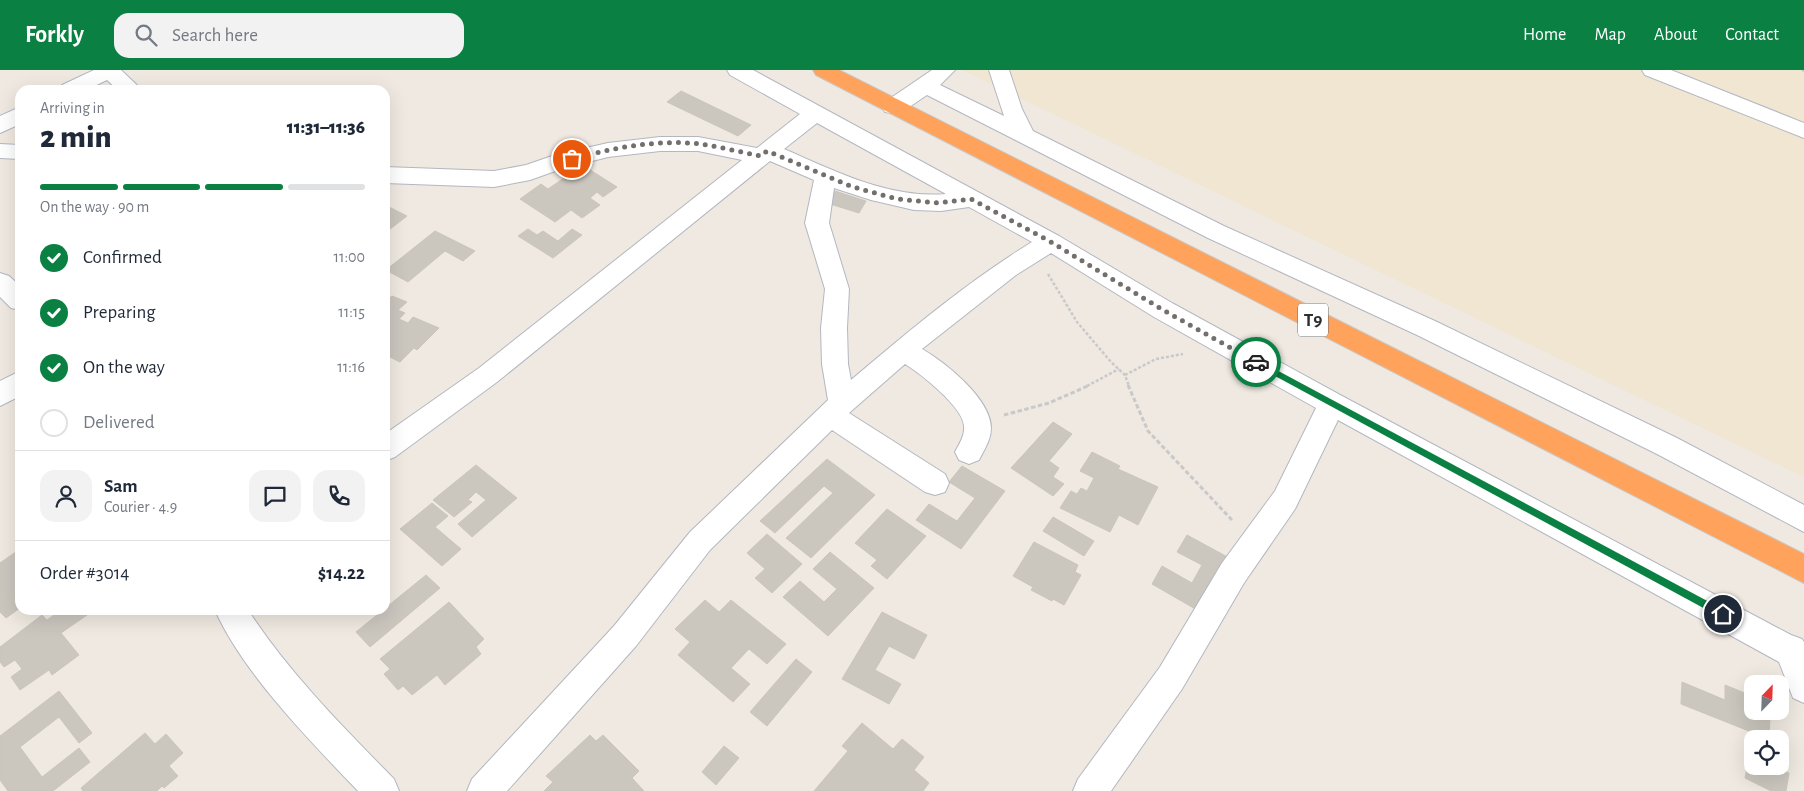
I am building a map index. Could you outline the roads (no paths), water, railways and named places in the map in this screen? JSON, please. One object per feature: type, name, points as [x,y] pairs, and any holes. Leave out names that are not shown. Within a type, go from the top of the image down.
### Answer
[{"type":"highway","name":"T9","points":[[823,70],[1804,569]]},
{"type":"street","points":[[737,70],[971,199],[1042,248],[1163,310],[1332,404],[1797,654],[1804,687]]},
{"type":"street","points":[[893,107],[926,86],[945,70]]},
{"type":"street","points":[[999,70],[1011,110],[1025,136]]},
{"type":"street","points":[[1652,70],[1804,131]]},
{"type":"street","points":[[79,85],[108,71],[124,85]]},
{"type":"street","points":[[926,86],[1216,232],[1426,328],[1579,402],[1667,446],[1804,519]]},
{"type":"street","points":[[390,445],[488,375],[815,113]]},
{"type":"street","points":[[0,126],[15,117]]},
{"type":"street","points":[[390,175],[494,179],[530,172],[608,150],[660,144],[698,144],[764,154],[853,187],[914,201],[938,203],[971,199]]},
{"type":"street","points":[[0,150],[15,152]]},
{"type":"street","points":[[827,176],[823,185],[817,223],[837,289],[834,328],[836,409]]},
{"type":"street","points":[[484,791],[625,636],[700,541],[836,409],[903,350],[976,292],[1042,248]]},
{"type":"street","points":[[903,350],[938,372],[972,408],[977,420],[976,441],[969,452]]},
{"type":"street","points":[[0,395],[15,385]]},
{"type":"street","points":[[1090,791],[1171,678],[1232,573],[1285,500],[1332,404]]},
{"type":"street","points":[[836,409],[935,483]]},
{"type":"street","points":[[233,615],[245,635],[307,714],[382,791]]}]
